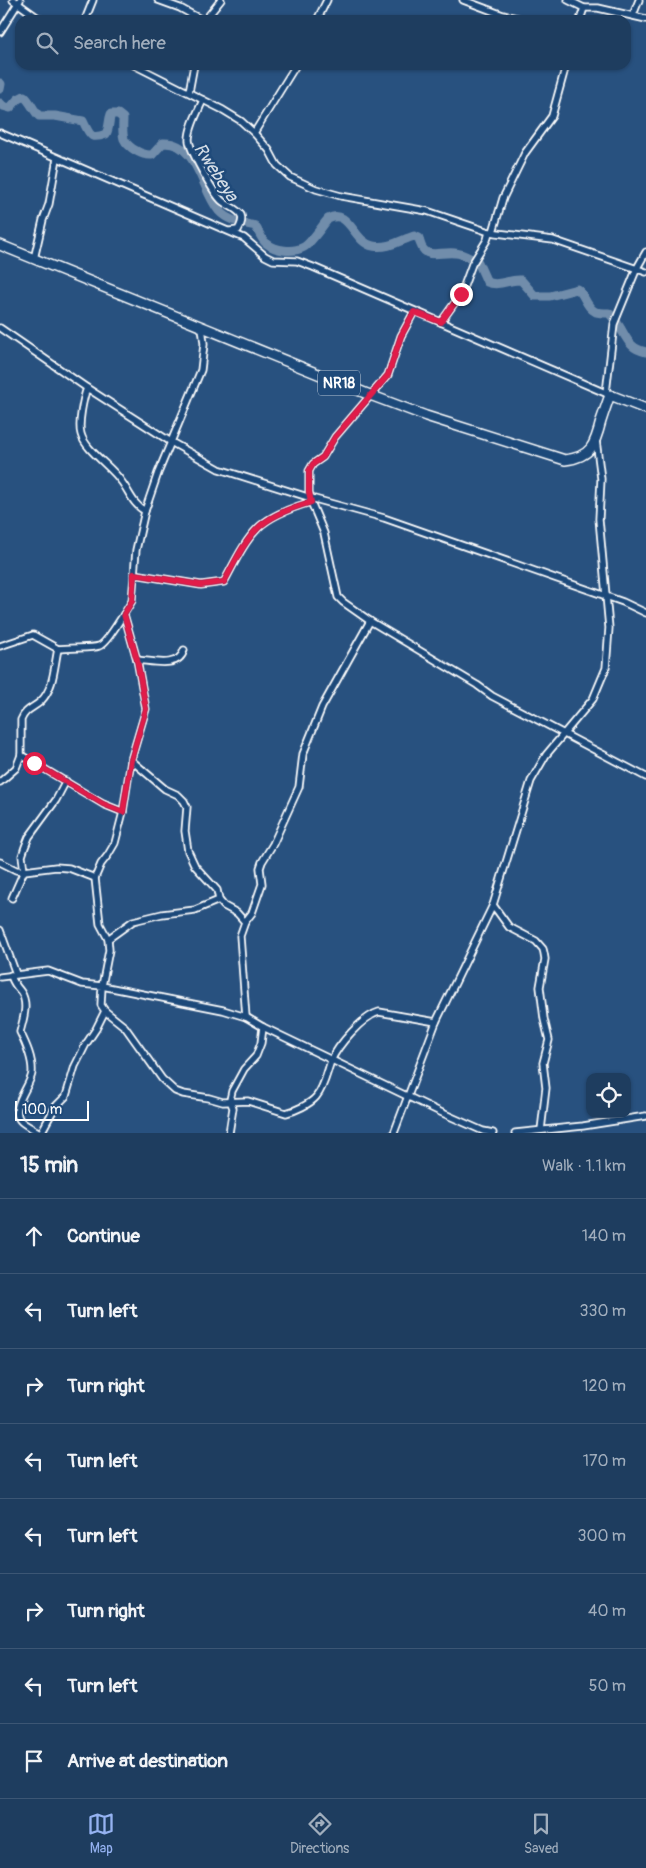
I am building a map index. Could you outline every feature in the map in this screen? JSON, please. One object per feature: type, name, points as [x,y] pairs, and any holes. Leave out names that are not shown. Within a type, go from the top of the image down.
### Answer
[{"type":"main road","name":"NR18","points":[[0,245],[370,395],[454,426],[564,460],[578,459],[591,448],[596,440],[608,394]]},
{"type":"main road","points":[[608,394],[646,409]]},
{"type":"street","points":[[87,15],[94,0]]},
{"type":"street","points":[[158,0],[194,15]]},
{"type":"street","points":[[208,15],[222,0]]},
{"type":"street","points":[[320,15],[327,0]]},
{"type":"street","points":[[463,0],[502,15]]},
{"type":"street","points":[[568,0],[584,8],[598,8],[646,19]]},
{"type":"street","points":[[633,15],[640,0]]},
{"type":"street","points":[[0,32],[17,1],[35,15]]},
{"type":"street","points":[[582,15],[584,8]]},
{"type":"street","points":[[144,70],[189,92],[241,122],[254,133],[269,150],[277,164],[290,177],[316,189],[341,196],[427,211],[491,232],[560,242],[646,272]]},
{"type":"street","points":[[189,92],[193,70]]},
{"type":"street","points":[[254,133],[293,70]]},
{"type":"street","points":[[441,322],[461,294],[472,264],[491,232],[503,198],[525,153],[552,116],[565,70]]},
{"type":"street","points":[[203,100],[190,133],[189,142],[220,199],[239,212],[242,218],[238,230],[228,231]]},
{"type":"street","points":[[0,133],[244,238],[264,256],[272,260],[297,261],[313,267],[608,394],[614,324],[637,268],[646,252]]},
{"type":"street","points":[[34,259],[43,220],[49,204],[57,158]]},
{"type":"street","points":[[414,312],[401,336],[388,375],[335,437],[323,457],[313,464],[309,471],[311,500],[324,533],[338,597],[370,620],[492,696],[646,777]]},
{"type":"street","points":[[0,646],[33,635],[58,649],[99,646],[124,614],[132,601],[136,550],[145,511],[200,370],[204,344],[202,327]]},
{"type":"street","points":[[0,328],[87,388],[172,442],[219,469],[311,500],[384,518],[646,612]]},
{"type":"street","points":[[87,388],[82,401],[81,434],[87,445],[120,479],[138,508],[145,511]]},
{"type":"street","points":[[394,1133],[436,1022],[494,905],[531,781],[546,755],[593,699],[606,668],[608,628],[599,519],[601,479],[596,440]]},
{"type":"street","points":[[134,574],[201,585],[224,582],[238,556],[257,529],[266,522],[311,500]]},
{"type":"street","points":[[124,614],[137,660],[146,709],[131,760],[123,812],[115,843],[101,864],[95,878],[100,924],[108,939],[109,950],[102,986],[101,1005],[105,1011],[125,1028],[162,1079],[175,1091],[231,1103],[248,1101],[286,1113],[316,1098],[336,1052],[349,1036],[373,1014],[379,1012],[436,1022]]},
{"type":"street","points":[[246,1017],[240,936],[245,922],[252,913],[262,884],[260,868],[299,787],[303,754],[322,707],[370,620]]},
{"type":"street","points":[[0,782],[16,768],[21,755],[21,720],[23,714],[40,702],[51,684],[58,649]]},
{"type":"street","points":[[137,660],[172,663],[183,656],[184,650]]},
{"type":"street","points":[[21,755],[103,804],[123,812]]},
{"type":"street","points":[[131,760],[165,789],[178,795],[184,801],[187,808],[185,831],[188,851],[195,866],[217,890],[219,900],[245,922]]},
{"type":"street","points":[[12,898],[24,871],[22,856],[29,837],[56,800],[66,781]]},
{"type":"street","points":[[0,862],[16,870],[24,871],[56,867],[69,868],[95,878]]},
{"type":"street","points":[[108,939],[133,921],[153,918],[162,914],[195,910],[219,900]]},
{"type":"street","points":[[494,905],[509,927],[536,941],[544,953],[545,959],[540,987],[549,1040],[543,1063],[546,1088],[541,1130]]},
{"type":"street","points":[[0,930],[14,975],[13,984],[22,994],[26,1007],[20,1032],[26,1044],[32,1074],[24,1088],[17,1111],[20,1120],[40,1133],[55,1107],[66,1096],[75,1066],[105,1011]]},
{"type":"street","points":[[0,977],[48,971],[82,984],[102,986],[200,1005],[246,1017],[332,1061],[483,1131],[493,1133]]},
{"type":"street","points":[[229,1133],[233,1108],[231,1103],[232,1091],[244,1068],[256,1056],[261,1043],[263,1027]]},
{"type":"street","points":[[515,1133],[583,1126],[646,1116]]},
{"type":"waterway","name":"Rwebeya","points":[[0,83],[0,89]]},
{"type":"waterway","name":"Rwebeya","points":[[0,103],[10,108],[18,99],[24,96],[39,116],[55,116],[83,121],[89,133],[94,136],[106,134],[111,114],[118,114],[123,118],[123,137],[126,142],[136,151],[148,155],[152,155],[163,143],[175,144],[191,158],[219,211],[240,223],[255,226],[264,241],[275,248],[290,250],[304,247],[328,219],[335,217],[346,221],[361,239],[373,246],[389,245],[414,236],[419,238],[421,245],[428,253],[458,253],[478,262],[487,282],[496,284],[521,280],[535,296],[550,296],[577,289],[593,310],[609,313],[630,344],[646,352]]},
{"type":"route","points":[[34,763],[103,804],[123,812],[131,760],[146,709],[137,660],[124,614],[132,601],[134,574],[201,585],[224,582],[238,556],[257,529],[266,522],[298,506],[311,502],[309,471],[313,464],[323,457],[335,437],[388,375],[401,336],[414,312],[441,322],[461,294]]}]
